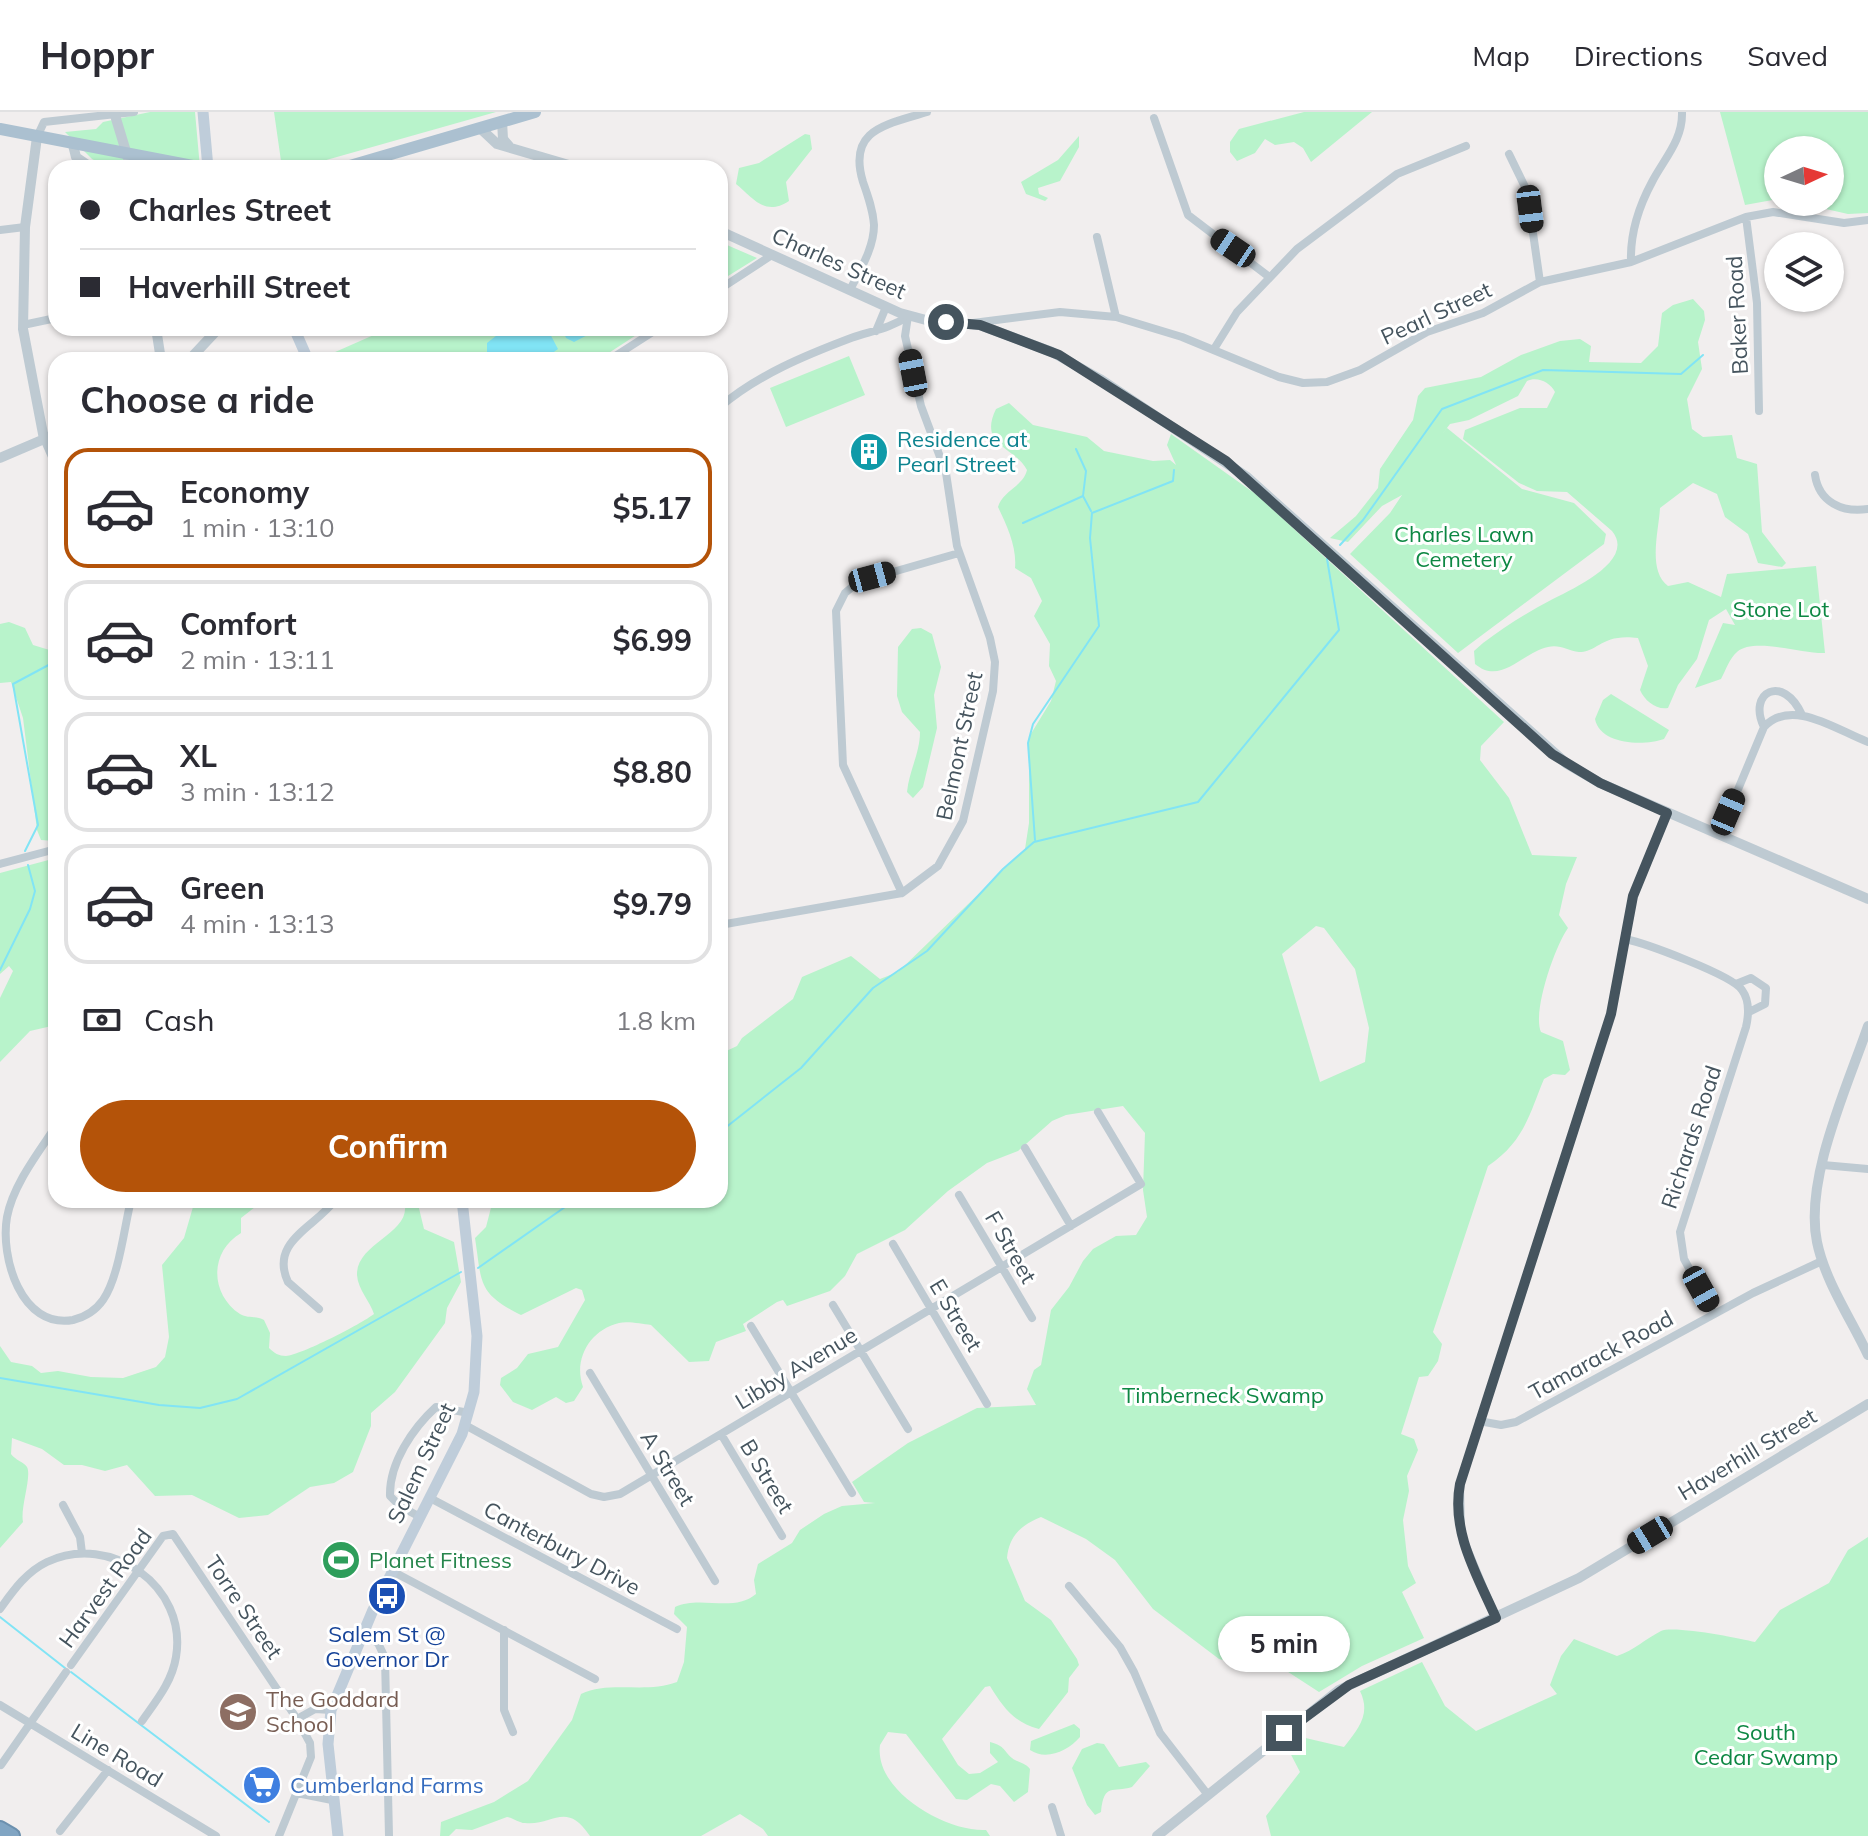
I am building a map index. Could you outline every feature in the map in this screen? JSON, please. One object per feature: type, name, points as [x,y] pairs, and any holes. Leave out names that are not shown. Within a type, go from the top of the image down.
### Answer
[{"type":"highway","points":[[0,1829],[12,1836]]},
{"type":"main road","points":[[203,112],[205,160]]},
{"type":"main road","points":[[370,160],[535,112]]},
{"type":"main road","points":[[0,129],[160,160]]},
{"type":"main road","name":"Salem Street","points":[[336,1832],[328,1734],[331,1710],[362,1634],[467,1419],[478,1352],[463,1208]]},
{"type":"street","points":[[48,448],[23,325],[25,227],[37,137],[43,122],[134,112]]},
{"type":"street","points":[[850,290],[873,235],[873,214],[859,165],[862,144],[875,130],[927,112]]},
{"type":"street","points":[[1631,262],[1631,235],[1637,216],[1678,138],[1682,112]]},
{"type":"street","points":[[114,114],[128,160]]},
{"type":"street","points":[[1154,118],[1188,215],[1268,276]]},
{"type":"street","points":[[502,121],[506,145]]},
{"type":"street","points":[[480,128],[487,137],[554,160]]},
{"type":"street","points":[[73,145],[78,160]]},
{"type":"street","points":[[1214,349],[1233,318],[1268,276],[1297,249],[1397,174],[1466,146]]},
{"type":"street","points":[[1509,154],[1527,191],[1540,282]]},
{"type":"street","name":"Pearl Street","points":[[971,323],[1060,312],[1116,317],[1214,349],[1292,381],[1330,382],[1427,332],[1483,313],[1540,282],[1631,262],[1746,217],[1773,212],[1844,223],[1868,220]]},
{"type":"street","name":"Baker Road","points":[[1746,217],[1757,303],[1759,411]]},
{"type":"street","points":[[0,230],[25,227]]},
{"type":"street","name":"Charles Street","points":[[728,235],[908,316],[971,323],[1065,358],[1226,461],[1552,754],[1600,783],[1868,899]]},
{"type":"street","points":[[1097,237],[1116,317]]},
{"type":"street","points":[[728,284],[772,255]]},
{"type":"street","points":[[876,331],[886,307]]},
{"type":"street","points":[[728,402],[788,365],[892,327],[908,316]]},
{"type":"street","name":"Belmont Street","points":[[728,924],[902,893],[938,866],[959,831],[993,691],[992,647],[959,553],[948,481],[927,429],[905,336],[908,316]]},
{"type":"street","points":[[23,325],[48,320]]},
{"type":"street","points":[[196,352],[212,336]]},
{"type":"street","points":[[622,352],[646,336]]},
{"type":"street","points":[[0,458],[48,437]]},
{"type":"street","points":[[1815,475],[1819,491],[1827,500],[1845,508],[1868,509]]},
{"type":"street","points":[[902,893],[843,765],[836,611],[845,593],[858,582],[959,553]]},
{"type":"street","points":[[1719,835],[1764,727],[1761,702],[1771,692],[1791,696],[1802,715]]},
{"type":"street","points":[[1764,727],[1780,716],[1802,715],[1868,742]]},
{"type":"street","points":[[1496,1618],[1467,1552],[1458,1510],[1461,1479],[1611,1014],[1633,896],[1667,813]]},
{"type":"street","points":[[0,853],[2,864],[48,851]]},
{"type":"street","name":"Richards Road","points":[[1625,939],[1645,944],[1736,984],[1751,978],[1764,985],[1765,1004],[1749,1012],[1680,1232],[1684,1259],[1714,1314]]},
{"type":"street","points":[[1736,984],[1745,995],[1749,1012]]},
{"type":"street","points":[[1868,1026],[1823,1165],[1815,1224],[1822,1261],[1868,1355]]},
{"type":"street","name":"Libby Avenue","points":[[467,1419],[598,1496],[617,1495],[1141,1184],[1098,1112]]},
{"type":"street","points":[[48,1139],[20,1184],[7,1217],[6,1241],[12,1272],[34,1309],[44,1316],[63,1321],[81,1318],[97,1308],[111,1284],[129,1208]]},
{"type":"street","points":[[1025,1148],[1071,1226]]},
{"type":"street","points":[[1823,1165],[1868,1169]]},
{"type":"street","name":"F Street","points":[[959,1195],[1032,1318]]},
{"type":"street","points":[[319,1309],[288,1282],[284,1256],[292,1238],[318,1220],[328,1208]]},
{"type":"street","name":"E Street","points":[[893,1244],[987,1404]]},
{"type":"street","name":"Tamarack Road","points":[[1479,1421],[1501,1425],[1516,1422],[1714,1314],[1822,1261]]},
{"type":"street","points":[[833,1305],[908,1429]]},
{"type":"street","points":[[751,1326],[852,1493]]},
{"type":"street","name":"A Street","points":[[590,1373],[715,1581]]},
{"type":"street","name":"Haverhill Street","points":[[1157,1836],[1339,1690],[1596,1568],[1868,1404]]},
{"type":"street","points":[[420,1517],[400,1506],[390,1496],[403,1451],[422,1421],[436,1407],[467,1419]]},
{"type":"street","name":"B Street","points":[[721,1434],[782,1536]]},
{"type":"street","name":"Canterbury Drive","points":[[430,1498],[677,1629]]},
{"type":"street","points":[[63,1505],[80,1537],[82,1553]]},
{"type":"street","name":"Harvest Road","points":[[1,1765],[169,1533]]},
{"type":"street","name":"Torre Street","points":[[169,1533],[297,1719],[311,1748],[301,1783],[279,1836]]},
{"type":"street","points":[[0,1609],[36,1568],[57,1558],[82,1553],[114,1558],[140,1570],[156,1586],[170,1608],[178,1643],[169,1680],[142,1721]]},
{"type":"street","points":[[392,1571],[595,1679]]},
{"type":"street","points":[[1069,1586],[1120,1647],[1160,1733],[1208,1795]]},
{"type":"street","points":[[504,1630],[504,1708],[513,1732]]},
{"type":"street","points":[[362,1634],[377,1641],[385,1658],[389,1836]]},
{"type":"street","name":"Line Road","points":[[0,1705],[216,1836]]},
{"type":"street","points":[[297,1719],[315,1709],[331,1710]]},
{"type":"street","points":[[60,1831],[108,1770]]},
{"type":"street","points":[[301,1783],[332,1794]]},
{"type":"street","points":[[297,1793],[332,1794]]},
{"type":"street","points":[[1052,1807],[1061,1836]]},
{"type":"green space","points":[[150,112],[195,112],[199,160],[94,160],[65,132],[96,129],[103,122]]},
{"type":"green space","points":[[274,112],[496,112],[326,160],[281,160]]},
{"type":"green space","points":[[1304,112],[1372,112],[1311,162],[1303,148],[1294,142],[1275,145],[1265,139],[1255,153],[1237,161],[1230,152],[1230,142],[1239,129]]},
{"type":"green space","points":[[1720,112],[1868,112],[1868,213],[1844,213],[1844,136],[1764,136],[1764,202],[1745,205]]},
{"type":"green space","points":[[805,134],[810,135],[812,149],[786,182],[789,201],[773,207],[766,206],[736,184],[739,168],[759,163]]},
{"type":"green space","points":[[1079,136],[1079,147],[1060,181],[1038,188],[1039,194],[1048,198],[1045,201],[1026,194],[1021,182],[1058,160]]},
{"type":"green space","points":[[728,245],[757,258],[728,276]]},
{"type":"green space","points":[[1693,299],[1704,311],[1705,320],[1698,342],[1702,369],[1687,399],[1692,429],[1703,437],[1732,435],[1737,458],[1757,464],[1762,532],[1786,563],[1782,567],[1758,563],[1748,534],[1725,517],[1717,494],[1693,483],[1660,508],[1656,549],[1658,570],[1668,586],[1688,582],[1721,597],[1727,574],[1816,566],[1825,653],[1766,646],[1745,648],[1732,658],[1721,679],[1695,688],[1723,623],[1735,625],[1726,609],[1709,620],[1697,659],[1678,685],[1668,708],[1651,704],[1640,690],[1648,666],[1638,638],[1616,638],[1579,652],[1548,647],[1503,670],[1485,670],[1475,664],[1474,651],[1483,643],[1525,615],[1585,582],[1609,563],[1616,553],[1617,542],[1612,531],[1567,492],[1537,491],[1519,483],[1463,439],[1465,430],[1520,408],[1547,408],[1555,392],[1550,385],[1539,380],[1527,381],[1518,396],[1469,420],[1450,424],[1440,437],[1447,428],[1522,489],[1574,503],[1606,534],[1604,544],[1458,653],[1350,554],[1390,513],[1402,495],[1382,506],[1348,542],[1330,538],[1356,516],[1378,488],[1380,469],[1413,420],[1418,396],[1425,388],[1481,377],[1521,355],[1560,341],[1580,339],[1591,346],[1589,362],[1641,363],[1658,346],[1662,313],[1673,305]]},
{"type":"green space","points":[[371,336],[635,336],[610,352],[335,352]]},
{"type":"green space","points":[[849,356],[865,395],[786,427],[770,388]]},
{"type":"green space","name":"Timberneck Swamp","points":[[1009,403],[1033,425],[1087,437],[1104,451],[1153,461],[1170,460],[1176,465],[1167,445],[1171,434],[1257,495],[1504,722],[1481,746],[1480,760],[1509,798],[1532,855],[1577,857],[1566,884],[1559,915],[1568,928],[1546,979],[1539,1023],[1541,1032],[1563,1041],[1570,1070],[1565,1075],[1553,1074],[1544,1079],[1518,1137],[1488,1166],[1433,1332],[1442,1344],[1438,1361],[1428,1376],[1419,1377],[1401,1434],[1414,1439],[1418,1450],[1407,1476],[1409,1491],[1403,1520],[1408,1566],[1416,1583],[1402,1592],[1424,1638],[1362,1666],[1319,1692],[1282,1668],[1258,1670],[1219,1659],[1153,1609],[1115,1560],[1086,1539],[1041,1517],[1017,1532],[1010,1543],[1007,1558],[1025,1601],[1051,1620],[1077,1659],[1079,1665],[1069,1678],[1068,1692],[1039,1729],[1016,1718],[990,1686],[985,1687],[942,1739],[958,1765],[969,1774],[980,1773],[998,1762],[990,1753],[990,1742],[1001,1746],[1012,1758],[1030,1769],[1028,1792],[1014,1802],[1000,1786],[991,1784],[967,1800],[956,1799],[906,1734],[888,1732],[880,1745],[881,1762],[900,1793],[933,1816],[970,1829],[986,1830],[990,1836],[768,1836],[763,1829],[740,1814],[701,1836],[590,1836],[574,1819],[566,1817],[525,1823],[507,1817],[472,1830],[456,1829],[449,1836],[440,1836],[441,1822],[494,1802],[528,1781],[572,1720],[581,1694],[604,1688],[653,1687],[677,1682],[684,1662],[687,1627],[674,1614],[675,1607],[695,1603],[738,1602],[756,1594],[754,1580],[758,1564],[792,1543],[800,1530],[824,1514],[842,1506],[875,1503],[864,1502],[852,1482],[908,1443],[977,1408],[1036,1405],[1027,1389],[1034,1370],[1041,1365],[1051,1310],[1093,1249],[1116,1236],[1136,1235],[1147,1217],[1143,1190],[1145,1133],[1123,1106],[1066,1115],[1052,1121],[1018,1151],[987,1163],[948,1191],[905,1230],[857,1254],[845,1276],[830,1291],[787,1306],[783,1300],[777,1302],[743,1324],[746,1331],[716,1342],[709,1361],[689,1362],[651,1325],[623,1322],[600,1332],[586,1347],[580,1366],[583,1387],[574,1401],[566,1403],[556,1397],[532,1410],[513,1402],[500,1385],[501,1378],[517,1368],[528,1354],[558,1347],[585,1300],[582,1290],[576,1288],[521,1315],[496,1300],[484,1285],[475,1238],[486,1227],[491,1208],[728,1208],[728,1050],[793,999],[802,977],[851,956],[880,979],[898,972],[1025,849],[1029,823],[1029,737],[1051,701],[1056,681],[1049,666],[1050,644],[1034,616],[1042,601],[1031,578],[1015,568],[1013,544],[998,507],[1027,470],[994,438],[992,421],[996,409]],"holes":[[[1316,926],[1324,928],[1355,969],[1369,1028],[1365,1062],[1320,1082],[1282,954]]]},
{"type":"green space","points":[[9,622],[25,628],[33,645],[48,650],[48,840],[41,840],[37,830],[23,718],[11,682],[0,683],[0,624]]},
{"type":"green space","points":[[921,628],[932,634],[941,667],[934,695],[937,728],[923,787],[913,798],[907,792],[920,732],[902,712],[897,696],[898,647],[912,629]]},
{"type":"green space","points":[[1611,694],[1669,730],[1664,739],[1635,743],[1605,734],[1595,719],[1603,700]]},
{"type":"green space","points":[[48,860],[48,1027],[30,1031],[0,1062],[0,998],[13,971],[9,966],[0,974],[0,873]]},
{"type":"green space","points":[[193,1208],[254,1208],[241,1218],[241,1233],[223,1251],[217,1273],[219,1285],[230,1306],[240,1314],[264,1320],[270,1333],[269,1348],[286,1356],[344,1331],[374,1314],[358,1280],[359,1264],[364,1255],[399,1224],[405,1208],[419,1208],[424,1229],[454,1242],[461,1282],[447,1308],[445,1323],[395,1392],[371,1413],[371,1426],[353,1472],[334,1483],[310,1487],[268,1515],[239,1518],[192,1495],[155,1496],[127,1465],[105,1471],[82,1465],[64,1465],[42,1449],[12,1438],[11,1454],[27,1467],[28,1477],[23,1522],[0,1548],[0,1346],[11,1362],[32,1366],[41,1373],[58,1371],[91,1377],[123,1378],[156,1367],[165,1357],[169,1337],[162,1265],[184,1238]]},
{"type":"green space","name":"South Cedar Swamp","points":[[1868,1537],[1868,1836],[1271,1836],[1266,1816],[1300,1772],[1286,1745],[1297,1736],[1344,1747],[1359,1727],[1364,1714],[1360,1691],[1422,1662],[1445,1706],[1476,1731],[1557,1694],[1550,1685],[1561,1656],[1574,1639],[1617,1656],[1668,1630],[1755,1642],[1780,1610],[1829,1583],[1848,1550]]},
{"type":"green space","points":[[1074,1724],[1080,1729],[1080,1737],[1069,1746],[1043,1755],[1030,1750],[1031,1741]]},
{"type":"green space","points":[[1097,1743],[1104,1744],[1119,1767],[1146,1762],[1150,1766],[1132,1787],[1107,1792],[1101,1812],[1095,1815],[1087,1805],[1072,1768],[1082,1749]]},
{"type":"water","points":[[496,336],[551,336],[558,349],[554,352],[487,352],[487,343]]},
{"type":"water","points":[[565,336],[586,336],[574,342]]},
{"type":"waterway","points":[[1340,545],[1363,520],[1442,409],[1543,370],[1681,374],[1703,355]]},
{"type":"waterway","points":[[1076,449],[1086,471],[1083,496]]},
{"type":"waterway","points":[[1035,840],[1028,743],[1033,724],[1099,626],[1090,538],[1092,513],[1173,481],[1174,470]]},
{"type":"waterway","points":[[1023,523],[1083,496],[1091,511]]},
{"type":"waterway","points":[[728,1126],[801,1068],[873,988],[927,951],[1003,869],[1034,842],[1198,802],[1339,630],[1327,559]]},
{"type":"waterway","points":[[25,851],[38,825],[13,684],[48,665]]},
{"type":"waterway","points":[[0,970],[30,909],[35,891],[28,865]]},
{"type":"waterway","points":[[478,1268],[564,1208]]},
{"type":"waterway","points":[[0,1378],[159,1405],[200,1408],[237,1399],[461,1272]]},
{"type":"waterway","points":[[0,1617],[65,1668]]},
{"type":"waterway","points":[[71,1672],[269,1822]]},
{"type":"place","name":"Residence at Pearl Street","points":[[869,452]]},
{"type":"place","name":"Planet Fitness","points":[[341,1560]]},
{"type":"place","name":"Salem St @ Governor Dr","points":[[387,1596]]},
{"type":"place","name":"The Goddard School","points":[[238,1712]]},
{"type":"place","name":"Cumberland Farms","points":[[262,1785]]},
{"type":"route","points":[[946,322],[980,325],[1059,355],[1217,454],[1290,514],[1552,754],[1600,783],[1667,813],[1633,896],[1611,1014],[1460,1484],[1458,1510],[1464,1542],[1496,1618],[1339,1690],[1284,1733]]},
{"type":"park label","name":"Charles Lawn Cemetery","points":[[1464,546]]},
{"type":"park label","name":"Stone Lot","points":[[1781,609]]}]
